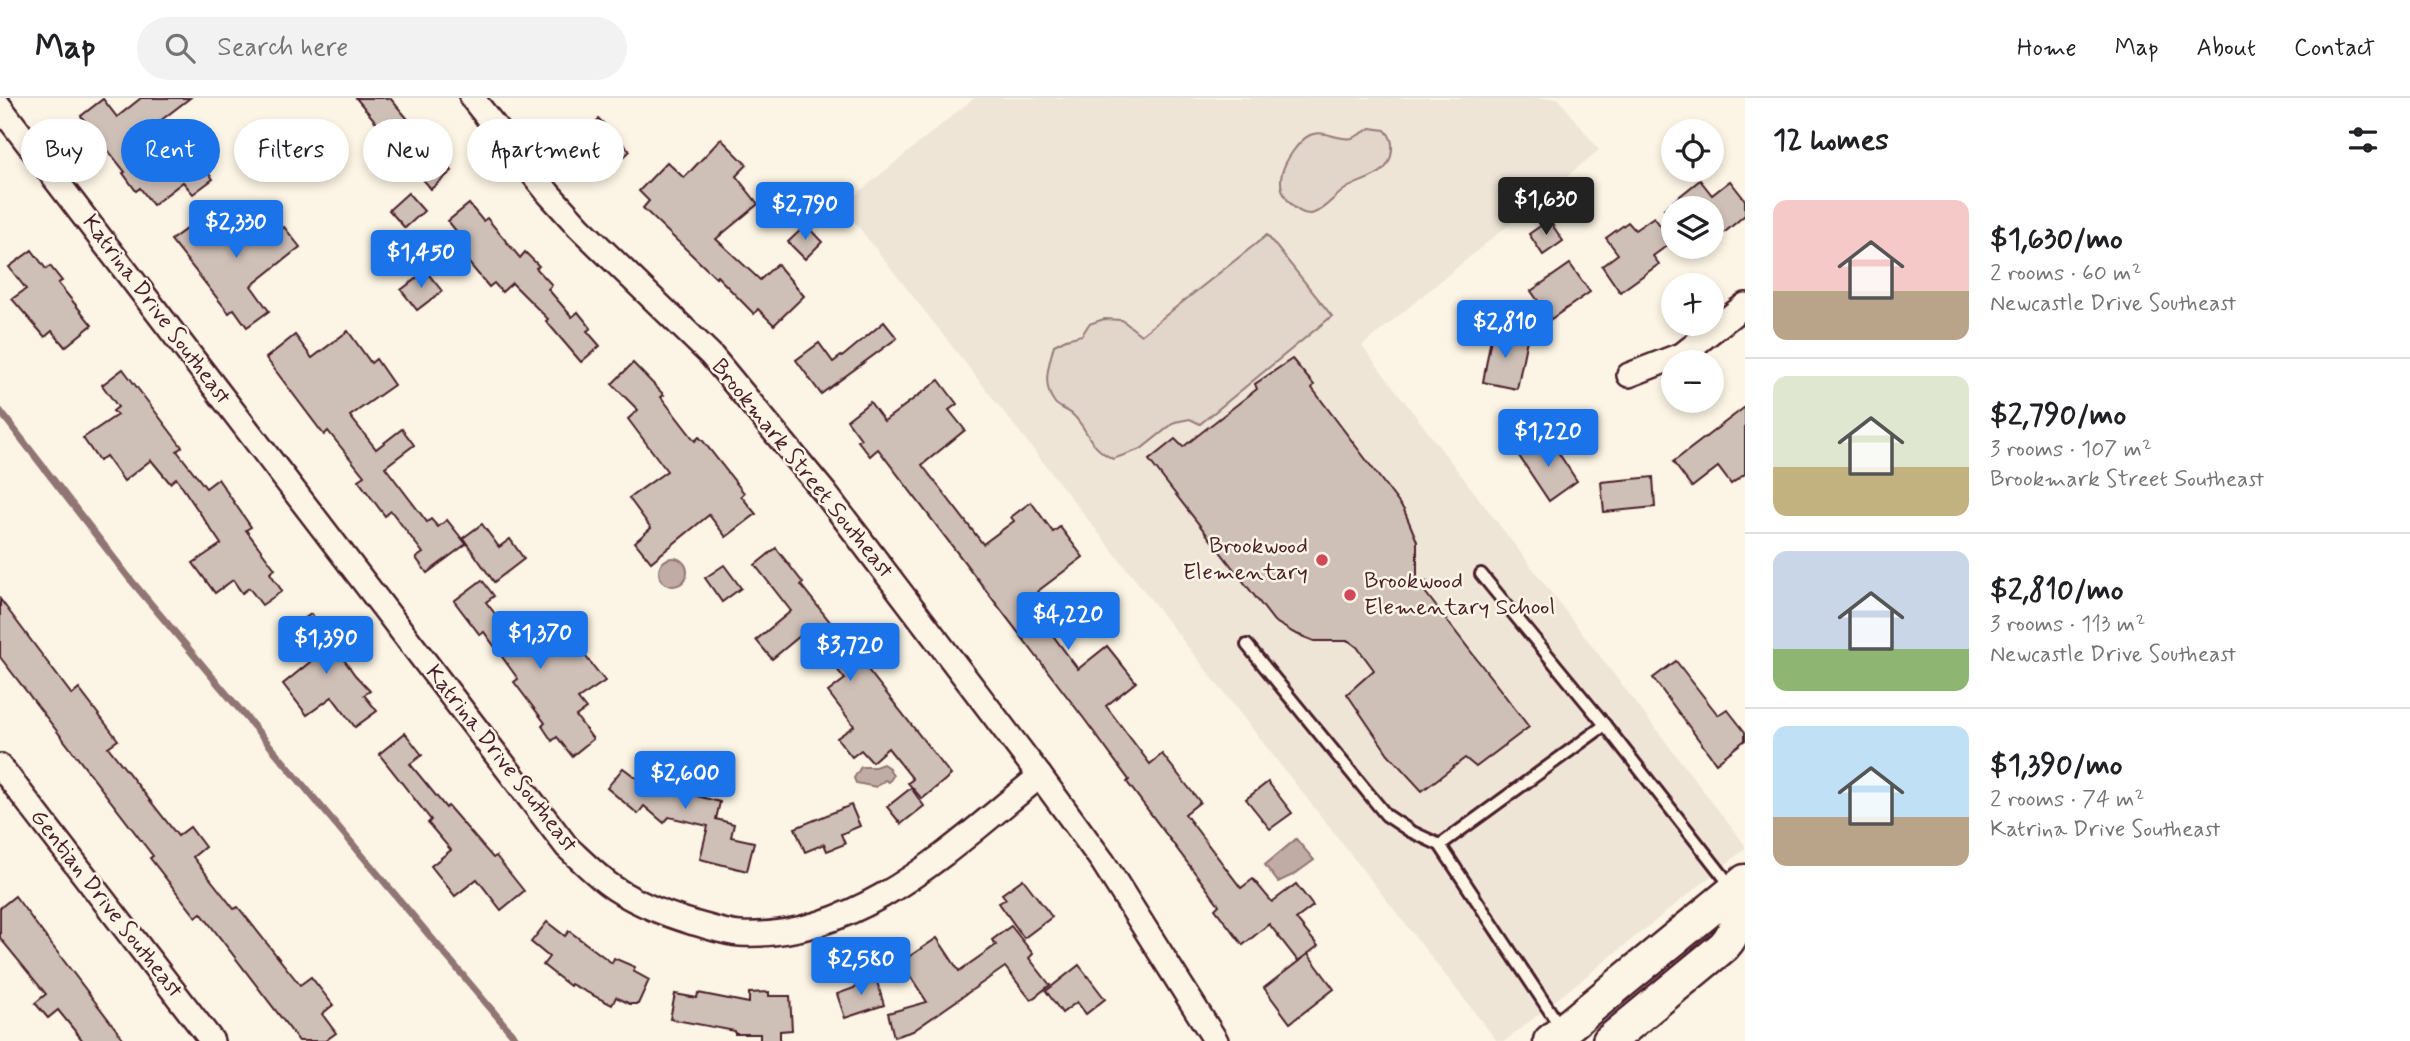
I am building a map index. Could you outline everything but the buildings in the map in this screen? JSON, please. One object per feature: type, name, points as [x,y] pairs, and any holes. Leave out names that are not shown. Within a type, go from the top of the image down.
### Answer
[{"type":"main road","points":[[1556,1036],[1740,885]]},
{"type":"main road","points":[[1609,1041],[1729,941],[1734,935],[1739,915],[1740,885]]},
{"type":"main road","points":[[1635,1041],[1745,952]]},
{"type":"street","name":"Brookmark Street Southeast","points":[[472,98],[549,194],[579,227],[690,333],[773,428],[825,493],[1103,862],[1216,1041]]},
{"type":"street","name":"Katrina Drive Southeast","points":[[0,107],[567,847],[607,883],[664,914],[724,931],[741,934],[799,930],[852,912],[901,884],[1040,776]]},
{"type":"street","points":[[1629,375],[1683,354],[1745,305]]},
{"type":"street","name":"Gentian Drive Southeast","points":[[0,766],[212,1041]]},
{"type":"lane","points":[[1481,574],[1681,822],[1740,885]]},
{"type":"lane","points":[[1247,645],[1386,815],[1410,831],[1440,845],[1556,1036]]},
{"type":"lane","points":[[1440,845],[1605,725]]},
{"type":"shaded area","name":"Brookwood Elementary School","points":[[974,98],[1558,98],[1599,150],[1362,346],[1745,845],[1745,849],[1505,1041],[1497,1041],[842,206]]},
{"type":"shaded area","points":[[1371,128],[1385,130],[1392,142],[1390,159],[1382,171],[1347,188],[1313,213],[1299,211],[1290,203],[1282,189],[1281,177],[1289,157],[1301,142],[1316,134],[1352,138]]},
{"type":"shaded area","points":[[1267,235],[1332,316],[1200,424],[1190,419],[1175,422],[1141,449],[1113,459],[1104,454],[1071,413],[1057,405],[1051,396],[1047,374],[1054,345],[1082,335],[1089,324],[1104,319],[1122,320],[1141,335]]},
{"type":"shaded area","points":[[673,558],[683,562],[687,572],[683,582],[673,586],[663,582],[659,572],[663,562]]},
{"type":"shaded area","points":[[883,764],[893,776],[889,782],[885,780],[876,787],[856,783],[854,778],[861,767]]},
{"type":"shaded area","points":[[1296,839],[1314,860],[1278,882],[1265,865]]},
{"type":"waterway","points":[[0,411],[130,579],[518,1041]]},
{"type":"place","name":"Brookwood Elementary","points":[[1322,560]]},
{"type":"place","name":"Brookwood Elementary School","points":[[1350,595]]}]
